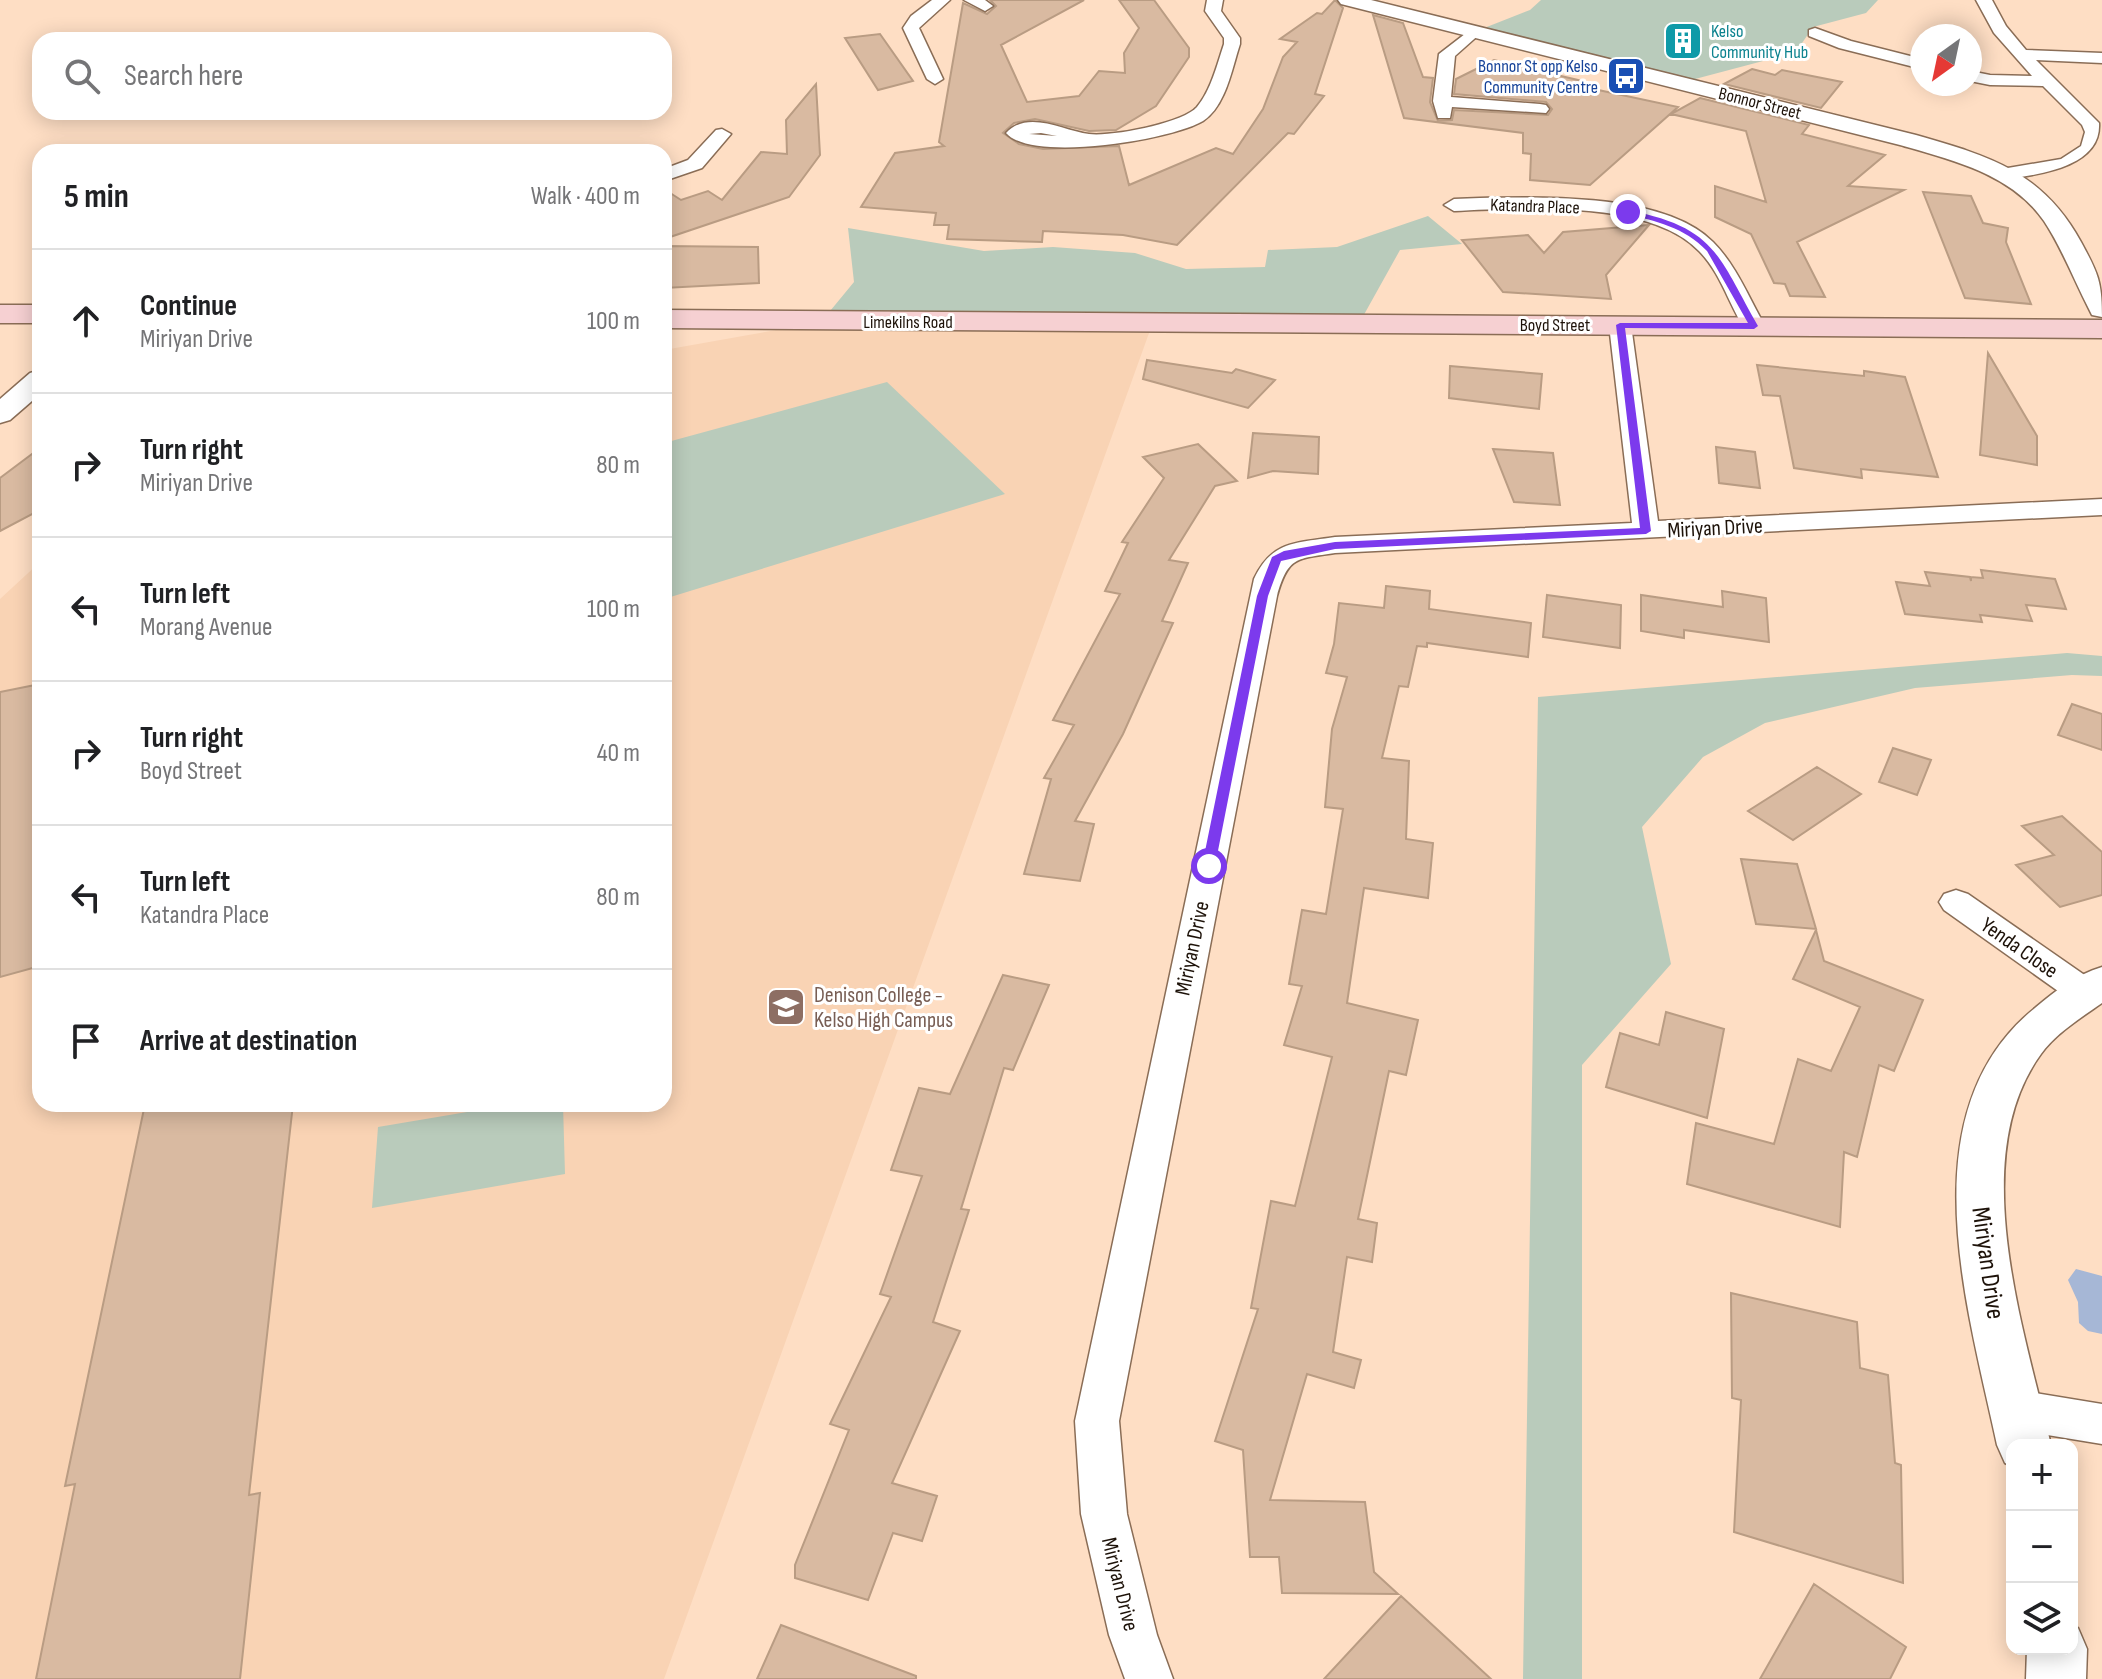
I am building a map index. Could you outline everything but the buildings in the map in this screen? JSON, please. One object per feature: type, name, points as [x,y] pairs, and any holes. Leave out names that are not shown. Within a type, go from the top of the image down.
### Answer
[{"type":"main road","points":[[0,314],[32,314]]},
{"type":"main road","name":"Limekilns Road","points":[[672,319],[1153,322]]},
{"type":"main road","name":"Boyd Street","points":[[1153,322],[2102,329]]},
{"type":"street","points":[[935,79],[911,28],[917,19],[942,0]]},
{"type":"street","points":[[1087,139],[1161,131],[1200,114],[1211,98],[1233,40],[1213,11],[1215,0]]},
{"type":"street","name":"Bonnor Street","points":[[1348,0],[1956,154],[2023,186],[2053,216],[2102,309]]},
{"type":"street","points":[[1984,0],[1991,19],[2090,123],[2094,132],[2089,149],[2066,164],[2003,174]]},
{"type":"street","points":[[1474,32],[1447,54],[1443,108],[1540,109]]},
{"type":"street","points":[[1815,33],[1845,45],[1910,61]]},
{"type":"street","points":[[2024,55],[2102,58]]},
{"type":"street","points":[[1982,78],[2050,81]]},
{"type":"street","points":[[672,172],[695,164],[722,134]]},
{"type":"street","name":"Katandra Place","points":[[1454,205],[1516,203],[1592,208],[1658,219],[1683,228],[1710,250],[1754,326]]},
{"type":"street","points":[[1620,325],[1646,531]]},
{"type":"street","points":[[0,414],[32,386]]},
{"type":"street","name":"Miriyan Drive","points":[[1149,1679],[1124,1606],[1104,1514],[1097,1421],[1270,570],[1276,559],[1335,545],[2102,507]]},
{"type":"street","name":"Yenda Close","points":[[1956,902],[2093,987]]},
{"type":"street","name":"Miriyan Drive","points":[[2021,1428],[1981,1240],[1981,1176],[1988,1115],[2013,1059],[2026,1041],[2093,987]]},
{"type":"street","points":[[2021,1428],[2102,1424]]},
{"type":"street","points":[[2056,1679],[2057,1655]]},
{"type":"shaded area","name":"Denison College - Kelso High Campus","points":[[821,322],[1153,322],[664,1679],[0,1679],[0,599],[32,569],[32,1112],[672,1112],[672,349]]},
{"type":"green space","points":[[1541,0],[1878,0],[1866,13],[1813,27],[1800,46],[1789,54],[1680,83],[1474,32],[1530,10]]},
{"type":"green space","points":[[1428,216],[1462,244],[1400,250],[1361,320],[821,322],[854,282],[848,228],[984,251],[1053,247],[1135,253],[1186,269],[1265,267],[1268,250],[1337,247]]},
{"type":"green space","points":[[887,382],[1005,494],[672,597],[672,441]]},
{"type":"green space","points":[[2067,653],[2102,656],[2102,676],[2072,675],[1915,688],[1765,723],[1703,757],[1642,827],[1671,964],[1582,1065],[1582,1679],[1523,1679],[1538,697]]},
{"type":"green space","points":[[467,1112],[563,1112],[565,1174],[372,1208],[378,1127]]},
{"type":"water","points":[[2076,1269],[2102,1276],[2102,1334],[2088,1331],[2079,1323],[2078,1302],[2068,1280]]},
{"type":"place","name":"Kelso Community Hub","points":[[1683,41]]},
{"type":"place","name":"Bonnor St opp Kelso Community Centre","points":[[1626,76]]},
{"type":"place","name":"Denison College - Kelso High Campus","points":[[786,1007]]},
{"type":"route","points":[[1209,866],[1263,596],[1276,559],[1335,545],[1646,531],[1620,325],[1754,326],[1710,250],[1700,240],[1683,228],[1628,212]]}]
